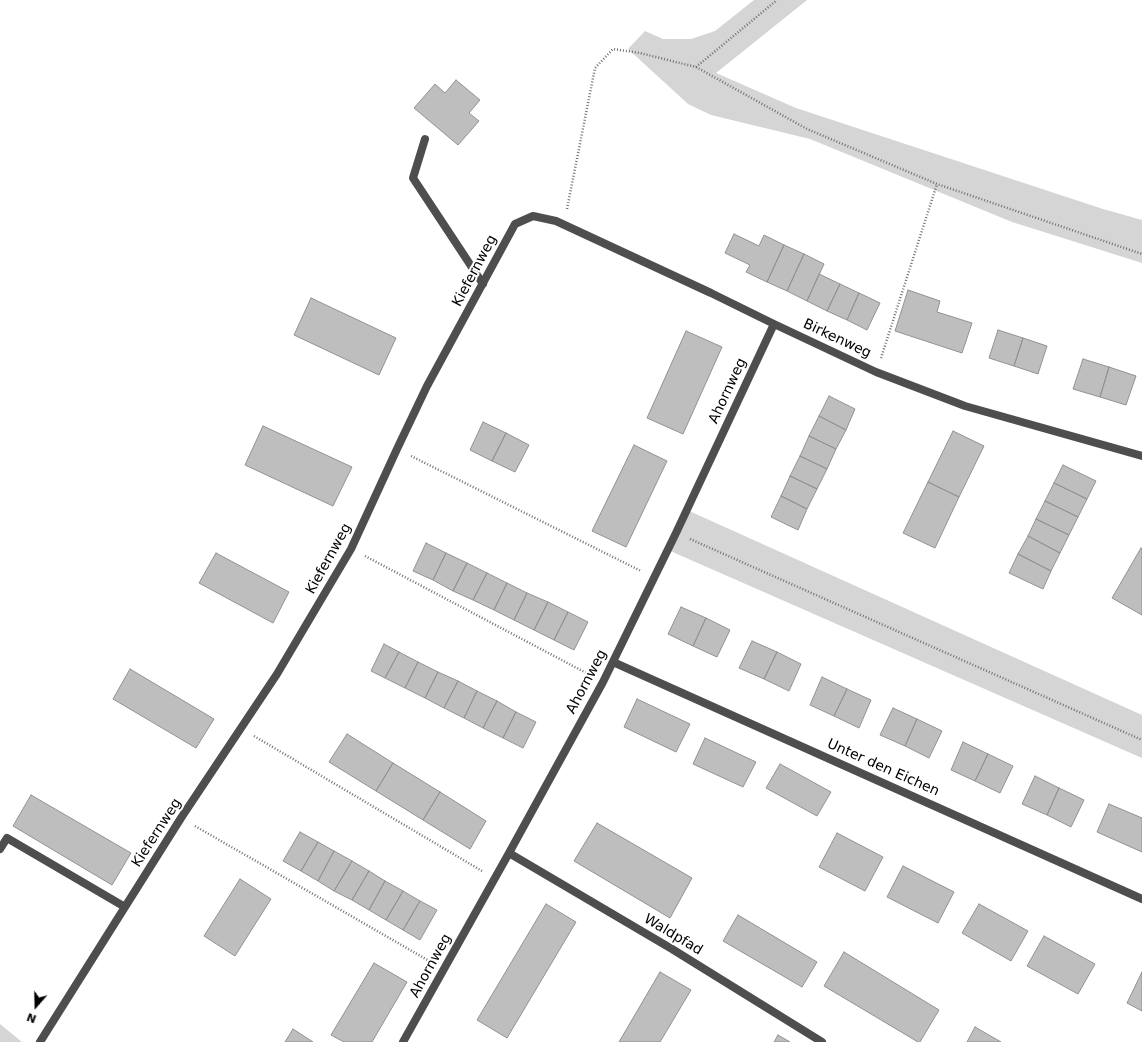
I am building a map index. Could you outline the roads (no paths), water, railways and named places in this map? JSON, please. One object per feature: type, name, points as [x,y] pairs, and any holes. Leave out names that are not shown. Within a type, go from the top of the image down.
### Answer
[{"type":"street","points":[[425,139],[413,178],[482,284]]},
{"type":"street","name":"Kiefernweg","points":[[40,1042],[181,818],[242,729],[277,674],[351,549],[427,386],[515,224],[533,216]]},
{"type":"street","name":"Birkenweg","points":[[533,216],[556,221],[876,372],[965,406],[1142,456]]},
{"type":"street","name":"Ahornweg","points":[[403,1042],[603,682],[676,533],[774,324]]},
{"type":"street","name":"Unter den Eichen","points":[[613,662],[1142,899]]},
{"type":"street","points":[[0,849],[7,838],[125,907]]},
{"type":"street","name":"Waldpfad","points":[[509,853],[672,949],[822,1042]]}]
